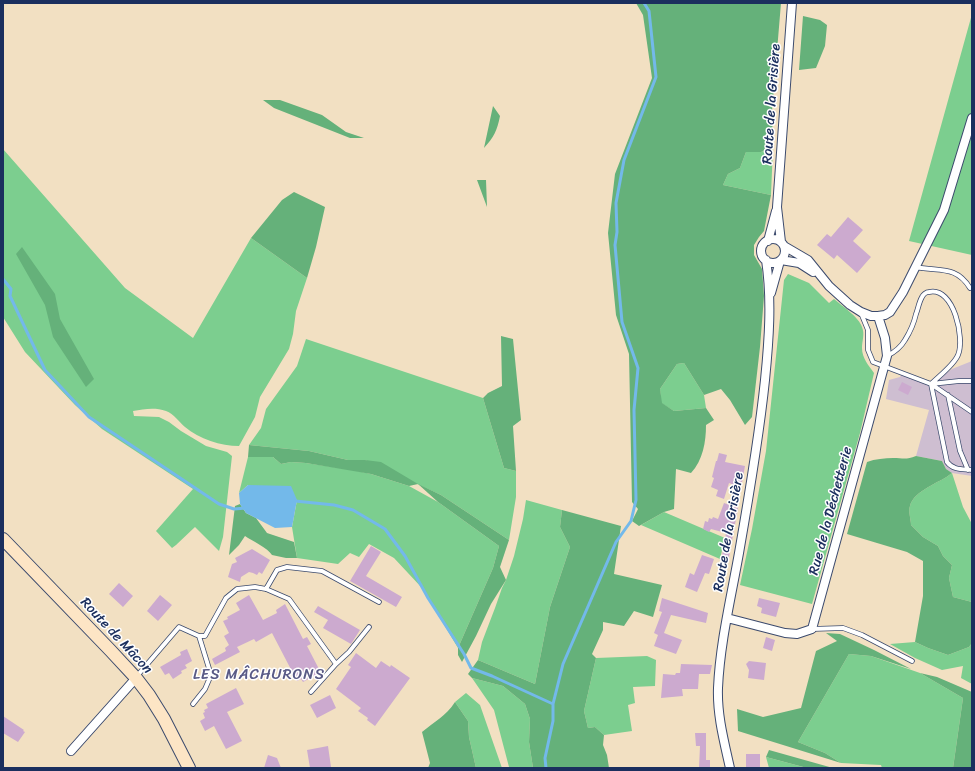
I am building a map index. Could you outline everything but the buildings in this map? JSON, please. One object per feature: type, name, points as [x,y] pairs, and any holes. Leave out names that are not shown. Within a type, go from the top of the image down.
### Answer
[{"type":"street","name":"Route de la Grisière","points":[[730,768],[719,719],[718,688],[727,618],[748,503],[767,361],[770,300],[766,260],[762,252],[764,244],[768,241],[777,207],[792,3]]},
{"type":"street","points":[[768,241],[774,240],[803,256],[819,275],[850,305],[861,312],[871,316],[878,316],[885,315],[890,312],[896,306],[944,210],[972,118]]},
{"type":"street","name":"Route de la Grisière","points":[[770,300],[781,260],[785,253],[782,244],[777,207]]},
{"type":"street","points":[[766,260],[772,263],[781,260],[799,263],[819,275]]},
{"type":"street","name":"Rue de la Déchetterie","points":[[812,629],[888,356],[885,338],[878,316]]},
{"type":"street","name":"Route de Mâcon","points":[[3,539],[136,678],[164,719],[189,768]]},
{"type":"street","points":[[727,618],[785,633],[797,634],[812,629]]},
{"type":"street","points":[[72,751],[136,678]]},
{"type":"lane","points":[[916,267],[948,270],[962,277],[970,288]]},
{"type":"lane","points":[[888,356],[896,351],[905,341],[915,319],[921,299],[924,295],[929,292],[934,292],[946,297],[954,310],[960,339],[960,348],[957,358],[931,384]]},
{"type":"lane","points":[[861,312],[868,330],[868,350],[873,362],[931,384],[948,394],[972,412]]},
{"type":"lane","points":[[931,384],[972,381]]},
{"type":"lane","points":[[931,384],[947,462],[950,466],[955,468],[970,470]]},
{"type":"lane","points":[[948,394],[960,451],[970,470]]},
{"type":"lane","points":[[266,589],[277,570],[288,567],[322,571],[379,602]]},
{"type":"lane","points":[[136,678],[179,627],[199,636],[205,636],[226,598],[237,589],[255,587],[266,589],[288,599],[336,664]]},
{"type":"lane","points":[[311,692],[349,652],[369,628]]},
{"type":"lane","points":[[812,629],[843,628],[862,635],[912,661]]},
{"type":"lane","points":[[192,704],[205,689],[211,675],[199,636]]},
{"type":"shaded area","points":[[972,361],[972,476],[952,473],[946,469],[942,461],[916,456],[929,410],[886,399],[889,380],[900,377],[902,373],[931,384],[952,369]]},
{"type":"green space","points":[[636,3],[781,3],[772,111],[773,147],[761,152],[746,152],[740,168],[728,174],[723,185],[771,195],[764,231],[754,245],[754,255],[762,269],[764,296],[752,417],[745,425],[730,400],[721,389],[704,395],[684,363],[677,364],[660,389],[662,403],[674,411],[706,408],[714,420],[706,425],[703,450],[695,468],[691,473],[676,469],[674,509],[664,512],[639,526],[632,521],[638,509],[632,502],[629,354],[616,315],[608,233],[615,174],[652,78],[643,15]]},
{"type":"green space","points":[[972,14],[972,255],[909,241]]},
{"type":"green space","points":[[803,16],[820,20],[827,25],[825,46],[816,68],[799,70]]},
{"type":"green space","points":[[263,100],[280,100],[322,115],[346,132],[364,138],[350,138],[274,108]]},
{"type":"green space","points":[[493,106],[500,116],[498,126],[495,134],[484,148]]},
{"type":"green space","points":[[773,147],[771,195],[723,185],[728,174],[740,168],[746,152],[761,152]]},
{"type":"green space","points":[[3,149],[125,288],[193,338],[251,238],[307,278],[296,311],[293,334],[289,349],[260,397],[255,417],[239,446],[218,443],[203,438],[191,431],[166,411],[145,409],[133,411],[134,416],[159,417],[206,446],[227,452],[232,456],[223,537],[219,551],[195,527],[172,548],[156,531],[193,489],[102,429],[75,405],[25,352],[3,317]]},
{"type":"green space","points":[[477,180],[486,180],[487,207]]},
{"type":"green space","points":[[294,192],[325,207],[307,278],[251,238],[282,200]]},
{"type":"green space","points":[[22,247],[55,294],[60,319],[94,379],[86,387],[53,337],[45,305],[16,254]]},
{"type":"green space","points":[[788,274],[809,283],[829,303],[834,299],[857,319],[863,330],[863,355],[874,373],[860,433],[812,604],[740,585],[766,451],[784,280]]},
{"type":"green space","points":[[501,336],[513,339],[521,420],[513,426],[516,471],[504,468],[483,398],[488,393],[502,386]]},
{"type":"green space","points":[[306,339],[483,398],[504,468],[516,471],[516,497],[509,540],[441,495],[365,460],[348,460],[309,451],[249,445],[261,428],[266,409],[297,366]]},
{"type":"green space","points":[[684,363],[704,395],[706,408],[674,411],[661,403],[660,389],[677,364]]},
{"type":"green space","points":[[249,445],[309,451],[348,460],[381,462],[418,484],[409,486],[371,474],[306,463],[291,462],[281,464],[273,457],[248,457]]},
{"type":"green space","points":[[916,456],[942,461],[946,469],[952,473],[922,491],[912,500],[909,510],[911,525],[923,537],[938,546],[943,556],[952,565],[949,578],[953,597],[972,602],[972,643],[969,647],[948,655],[915,642],[923,596],[923,561],[907,552],[847,534],[867,462],[880,459],[907,458]]},
{"type":"green space","points":[[248,457],[273,457],[281,464],[291,462],[306,463],[353,470],[409,486],[438,502],[499,546],[493,568],[458,648],[422,588],[394,558],[369,544],[359,557],[350,553],[338,564],[297,558],[292,527],[297,500],[248,485],[239,493]]},
{"type":"green space","points":[[952,473],[963,507],[972,524],[972,602],[953,597],[949,578],[952,565],[943,556],[938,546],[923,537],[911,525],[909,510],[912,500],[922,491]]},
{"type":"green space","points":[[418,484],[441,495],[509,540],[500,567],[506,580],[491,604],[462,662],[458,655],[458,648],[493,568],[499,546],[438,502]]},
{"type":"green space","points":[[526,500],[562,510],[560,527],[570,547],[550,607],[535,684],[478,660],[482,642],[514,556]]},
{"type":"green space","points":[[240,504],[246,513],[256,518],[267,533],[294,542],[297,558],[286,558],[272,555],[264,547],[245,536],[239,545],[229,555],[235,506]]},
{"type":"green space","points":[[562,510],[621,526],[614,574],[662,585],[653,617],[634,611],[624,626],[603,622],[603,630],[592,654],[596,658],[584,711],[588,728],[595,727],[604,735],[603,745],[607,755],[609,768],[533,768],[529,742],[530,719],[525,704],[503,686],[472,678],[468,674],[478,660],[535,684],[550,607],[570,547],[560,527]]},
{"type":"green space","points":[[664,512],[725,538],[720,559],[641,525]]},
{"type":"green space","points":[[826,633],[840,634],[911,669],[871,656],[849,654],[798,742],[825,753],[841,763],[738,731],[737,709],[763,717],[801,708],[816,651],[837,641]]},
{"type":"green space","points":[[915,642],[948,655],[969,647],[972,643],[972,684],[961,678],[963,666],[942,670],[915,658],[890,644]]},
{"type":"green space","points":[[849,654],[871,656],[920,673],[963,698],[953,768],[882,768],[881,765],[841,763],[825,753],[798,742]]},
{"type":"green space","points":[[647,656],[656,660],[655,686],[633,687],[635,703],[628,705],[632,731],[604,735],[595,727],[588,728],[584,711],[596,658]]},
{"type":"green space","points":[[920,673],[937,677],[972,692],[972,768],[953,768],[963,698]]},
{"type":"green space","points":[[472,678],[503,686],[525,704],[530,719],[529,742],[533,768],[509,767],[494,710]]},
{"type":"green space","points":[[466,693],[480,705],[502,768],[476,768],[469,737],[468,721],[455,702]]},
{"type":"green space","points":[[455,702],[468,721],[469,737],[476,768],[428,768],[430,763],[422,732],[444,715]]},
{"type":"green space","points":[[769,750],[833,768],[807,768],[766,757]]},
{"type":"green space","points":[[766,757],[807,768],[769,768]]},
{"type":"water","points":[[248,485],[291,486],[297,500],[292,527],[275,528],[246,513],[240,504],[239,493]]},
{"type":"waterway","points":[[546,768],[545,758],[553,721],[553,704],[563,664],[616,542],[631,521],[636,500],[634,410],[638,368],[622,322],[615,245],[617,232],[616,203],[624,160],[656,77],[649,11],[644,3]]},
{"type":"waterway","points":[[3,279],[11,289],[10,296],[45,370],[89,417],[219,504],[234,509],[246,508]]},
{"type":"waterway","points":[[295,501],[334,505],[353,510],[385,529],[405,556],[428,598],[464,654],[471,668],[553,704]]},
{"type":"district","name":"LES MÂCHURONS","points":[[259,675]]}]
